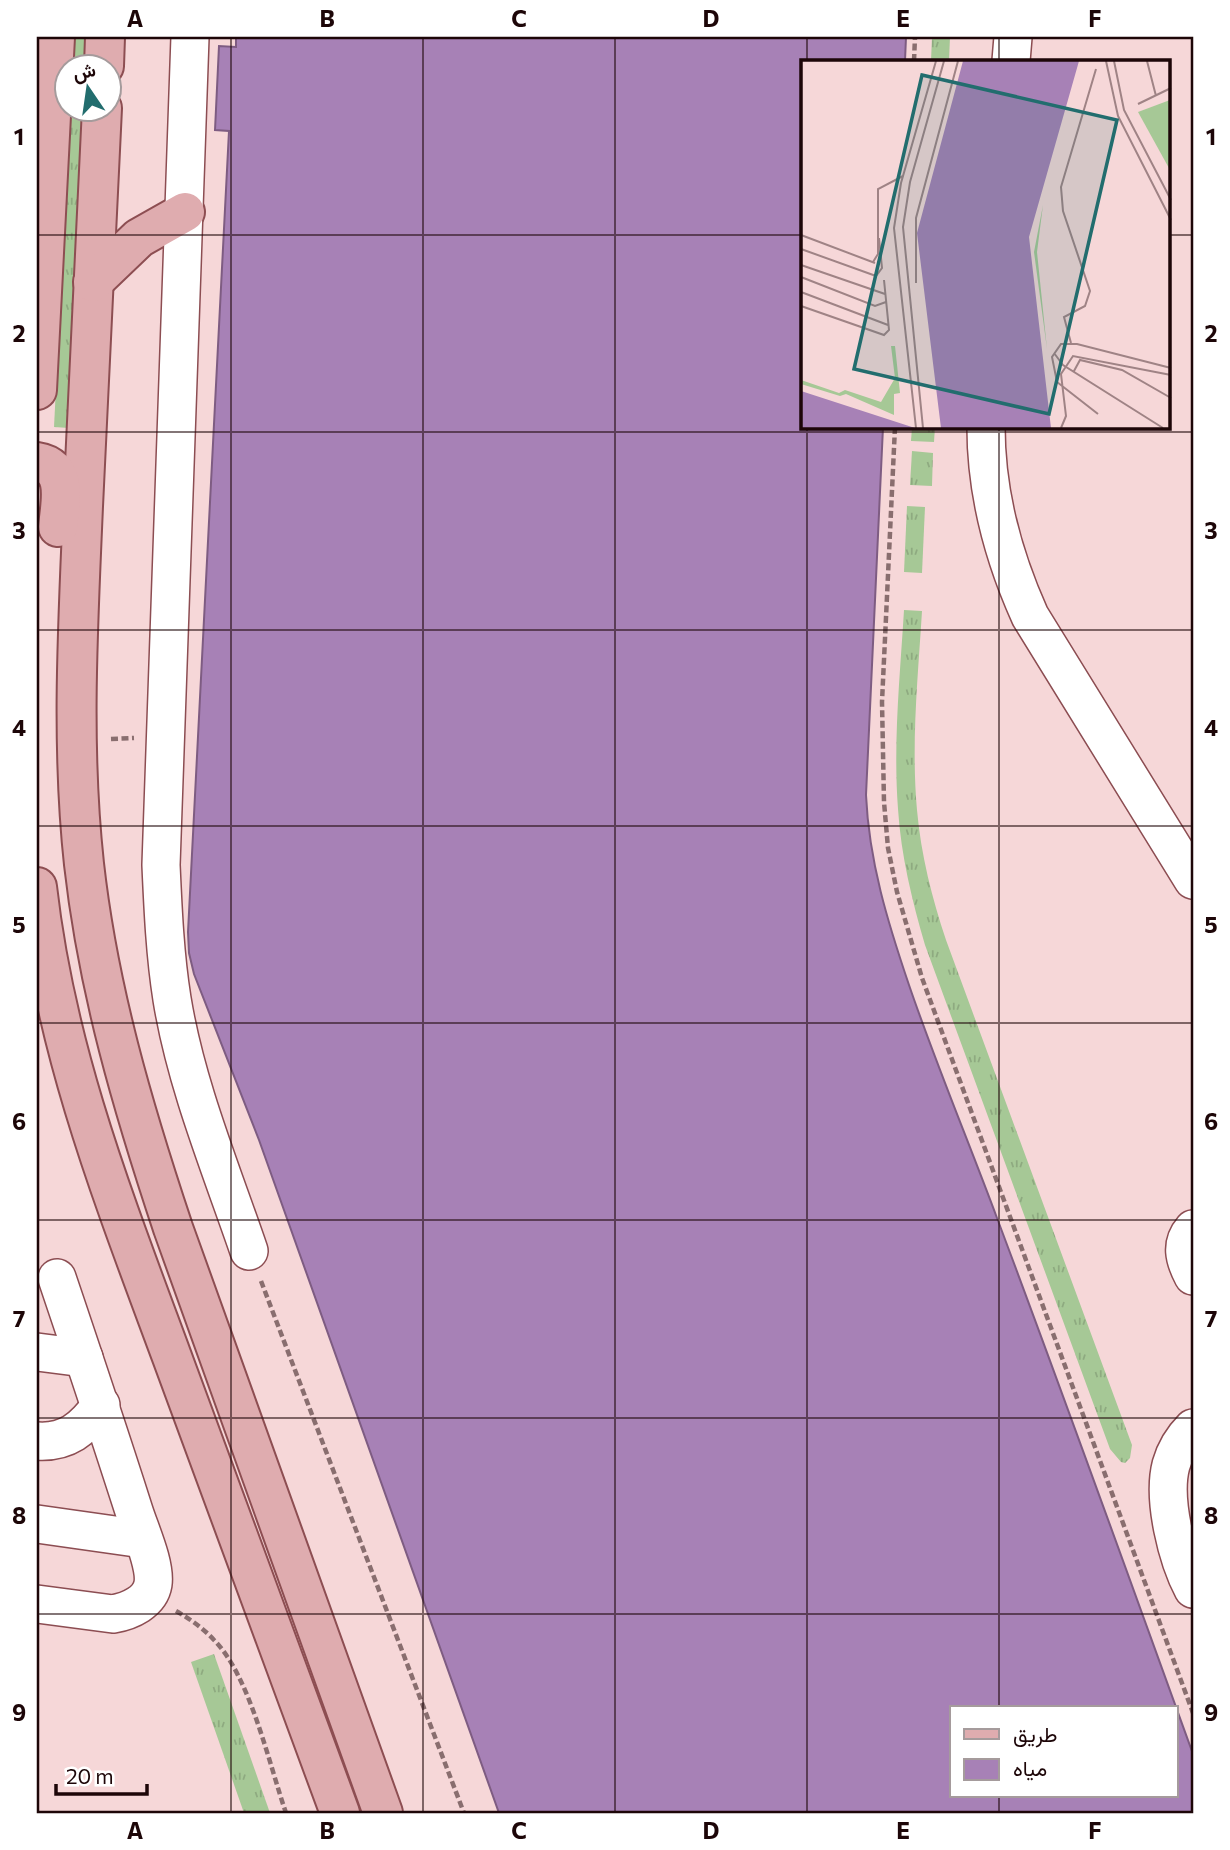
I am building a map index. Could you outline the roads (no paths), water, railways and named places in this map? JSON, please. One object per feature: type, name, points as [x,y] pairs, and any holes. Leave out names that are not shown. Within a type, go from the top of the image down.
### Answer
[{"type":"main road","points":[[37,390],[55,37]]},
{"type":"main road","points":[[101,122],[76,653],[78,782],[93,933],[123,1070],[173,1228],[383,1813]]},
{"type":"main road","points":[[93,282],[139,237],[185,212]]},
{"type":"main road","points":[[37,462],[50,466],[55,471],[61,486],[58,526],[59,578],[68,629],[76,653]]},
{"type":"main road","points":[[37,887],[57,1007],[84,1112],[119,1214],[340,1813]]},
{"type":"street","points":[[190,37],[161,865],[163,927],[172,1001],[182,1044],[207,1130],[250,1251]]},
{"type":"street","points":[[1011,60],[1013,37]]},
{"type":"street","points":[[986,429],[994,513],[1015,583],[1030,616],[1193,880]]},
{"type":"street","points":[[1193,1229],[1186,1240],[1184,1250],[1185,1260],[1193,1276]]},
{"type":"street","points":[[37,1604],[113,1614],[135,1607],[152,1588],[153,1580],[143,1539],[57,1278]]},
{"type":"street","points":[[37,1352],[84,1358]]},
{"type":"street","points":[[37,1441],[69,1438],[88,1423],[100,1405]]},
{"type":"street","points":[[1193,1428],[1183,1439],[1171,1466],[1169,1503],[1175,1543],[1193,1589]]},
{"type":"street","points":[[1171,1466],[1182,1490],[1193,1502]]},
{"type":"street","points":[[37,1524],[143,1539]]},
{"type":"water","points":[[236,37],[906,37],[905,60],[801,60],[801,429],[883,429],[866,795],[875,868],[894,939],[919,1014],[1047,1352],[1176,1706],[950,1706],[950,1798],[1178,1798],[1178,1713],[1193,1754],[1193,1813],[499,1813],[259,1140],[194,974],[189,953],[229,131],[215,130],[219,46],[236,47]]}]
